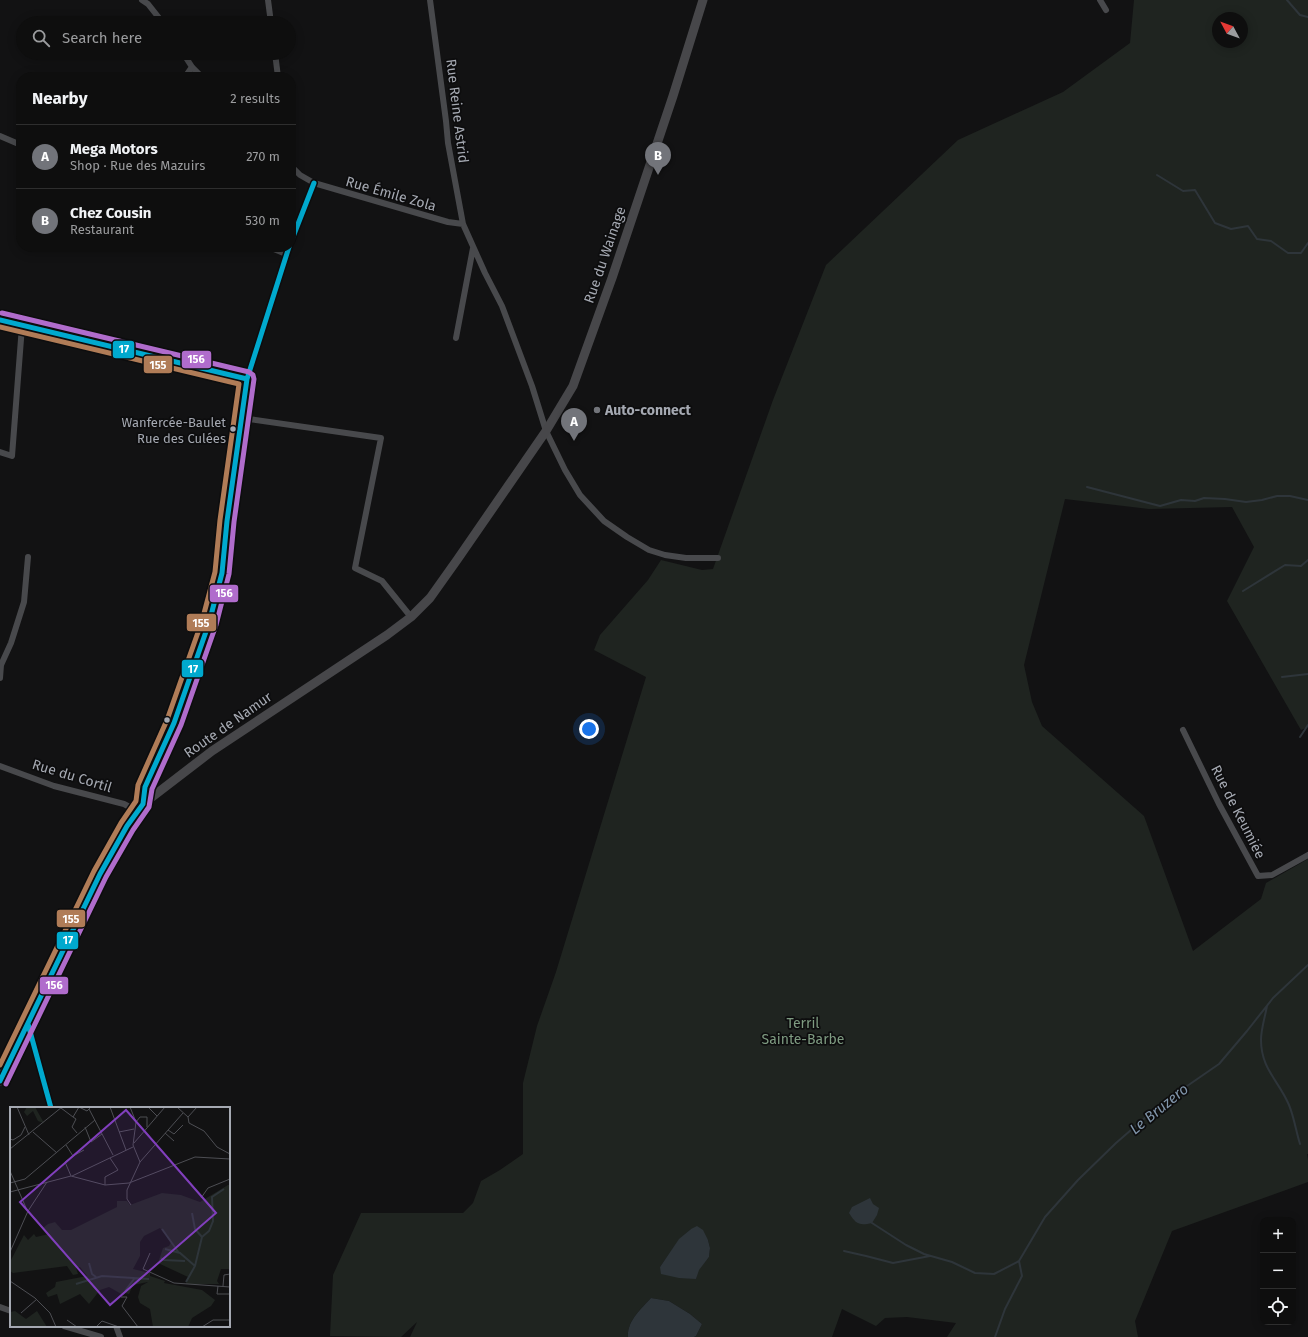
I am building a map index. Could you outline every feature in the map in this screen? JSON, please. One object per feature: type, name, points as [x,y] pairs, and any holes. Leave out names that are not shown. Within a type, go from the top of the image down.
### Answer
[{"type":"main road","name":"Rue du Wainage","points":[[498,502],[546,431],[573,386],[612,278],[673,96],[703,0]]},
{"type":"main road","name":"Route de Namur","points":[[0,1081],[100,874],[127,826],[140,807],[212,751],[387,635],[411,617],[430,598],[498,502]]},
{"type":"street","points":[[268,0],[270,16]]},
{"type":"street","name":"Rue Reine Astrid","points":[[430,0],[448,143],[462,224],[502,306],[532,386],[546,431],[565,470],[580,495],[604,520],[627,537],[644,547],[665,555],[686,558],[718,558]]},
{"type":"street","points":[[1100,0],[1106,10]]},
{"type":"street","points":[[146,1],[158,16]]},
{"type":"street","points":[[188,60],[197,72]]},
{"type":"street","points":[[276,60],[277,72]]},
{"type":"street","points":[[188,72],[192,67]]},
{"type":"street","points":[[0,136],[16,143]]},
{"type":"street","name":"Rue Émile Zola","points":[[296,171],[314,183],[448,222],[462,224]]},
{"type":"street","points":[[296,229],[314,183]]},
{"type":"street","points":[[456,338],[474,248]]},
{"type":"street","points":[[140,807],[145,787],[174,723],[209,623],[222,573],[227,521],[247,378],[286,254],[281,252]]},
{"type":"street","points":[[0,320],[247,378]]},
{"type":"street","points":[[0,452],[12,456],[22,326]]},
{"type":"street","points":[[242,418],[381,438],[355,568],[382,581],[411,617]]},
{"type":"street","points":[[0,678],[1,665],[11,643],[24,602],[28,557]]},
{"type":"street","name":"Rue de Keumiée","points":[[1183,730],[1219,804],[1258,876],[1272,875],[1308,855]]},
{"type":"street","name":"Rue du Cortil","points":[[0,766],[54,786],[140,807]]},
{"type":"street","points":[[28,1024],[51,1107]]},
{"type":"street","points":[[0,1308],[10,1311]]},
{"type":"street","points":[[67,1327],[102,1337]]},
{"type":"street","points":[[116,1327],[120,1337]]},
{"type":"green space","name":"Terril Sainte-Barbe","points":[[1134,0],[1308,0],[1308,727],[1301,730],[1227,601],[1254,547],[1232,507],[1149,509],[1065,499],[1024,665],[1032,702],[1042,726],[1144,816],[1193,951],[1261,899],[1266,883],[1308,859],[1308,1182],[1172,1231],[1135,1321],[1138,1337],[947,1337],[956,1323],[907,1317],[885,1318],[876,1326],[842,1309],[832,1337],[694,1337],[702,1324],[690,1314],[669,1301],[651,1298],[632,1321],[628,1331],[628,1337],[410,1337],[417,1322],[401,1337],[330,1336],[333,1275],[361,1213],[463,1213],[473,1203],[481,1181],[523,1154],[523,1083],[537,1026],[556,972],[646,677],[594,650],[600,635],[648,580],[661,560],[702,570],[713,569],[773,400],[826,265],[958,140],[1063,92],[1130,43]],"holes":[[[691,1229],[708,1240],[710,1248],[709,1257],[698,1270],[696,1279],[660,1267],[679,1240]]]},
{"type":"shaded area","points":[[870,1198],[873,1204],[879,1208],[877,1215],[872,1223],[861,1224],[856,1222],[849,1213],[852,1207]]},
{"type":"shaded area","points":[[697,1226],[703,1230],[710,1248],[709,1257],[699,1270],[696,1279],[679,1278],[661,1274],[660,1267],[679,1239]]},
{"type":"shaded area","points":[[651,1298],[669,1301],[690,1314],[702,1324],[696,1336],[628,1337],[628,1331],[632,1321]]},
{"type":"waterway","points":[[1287,0],[1300,15],[1308,17]]},
{"type":"waterway","points":[[1157,175],[1183,191],[1195,190],[1215,223],[1231,229],[1248,226],[1257,239],[1271,241],[1288,253],[1301,253],[1308,243]]},
{"type":"waterway","points":[[1087,487],[1160,506],[1181,500],[1195,501],[1204,498],[1246,502],[1277,496],[1290,496],[1308,500]]},
{"type":"waterway","points":[[1243,591],[1285,565],[1301,566],[1308,560]]},
{"type":"waterway","points":[[1282,677],[1308,674]]},
{"type":"waterway","points":[[1300,737],[1308,725]]},
{"type":"waterway","name":"Le Bruzero","points":[[1019,1261],[1045,1217],[1078,1180],[1116,1143],[1161,1104],[1219,1064],[1273,998],[1308,965]]},
{"type":"waterway","points":[[1267,1006],[1261,1040],[1264,1059],[1289,1105],[1300,1144]]},
{"type":"waterway","points":[[872,1223],[906,1245],[924,1254],[952,1262],[975,1273],[994,1274],[1019,1261]]},
{"type":"waterway","points":[[844,1251],[893,1263],[930,1256]]},
{"type":"waterway","points":[[995,1337],[1005,1309],[1022,1276],[1019,1261]]},
{"type":"transit line","name":"17","points":[[296,229],[314,183]]},
{"type":"transit line","name":"17","points":[[143,804],[145,787],[174,723],[209,623],[222,573],[227,521],[247,379],[287,252]]},
{"type":"transit line","name":"156","points":[[2,313],[249,372],[253,375],[254,379],[234,522],[229,574],[216,625],[181,725],[152,789],[149,807],[133,830],[106,877],[6,1084]]},
{"type":"transit line","name":"17","points":[[0,320],[247,379]]},
{"type":"transit line","name":"155","points":[[0,327],[239,384],[220,520],[215,572],[202,621],[167,720],[138,785],[136,801],[121,823],[94,871],[0,1065]]},
{"type":"transit line","name":"17","points":[[0,1081],[100,874],[127,826],[143,804]]},
{"type":"transit line","name":"17","points":[[28,1024],[51,1107]]},
{"type":"place","name":"Chez Cousin","points":[[658,175]]},
{"type":"place","name":"Auto-connect","points":[[597,410]]},
{"type":"place","name":"Wanfercée-Baulet Rue des Culées","points":[[233,429]]},
{"type":"place","name":"Mega Motors","points":[[574,441]]}]
